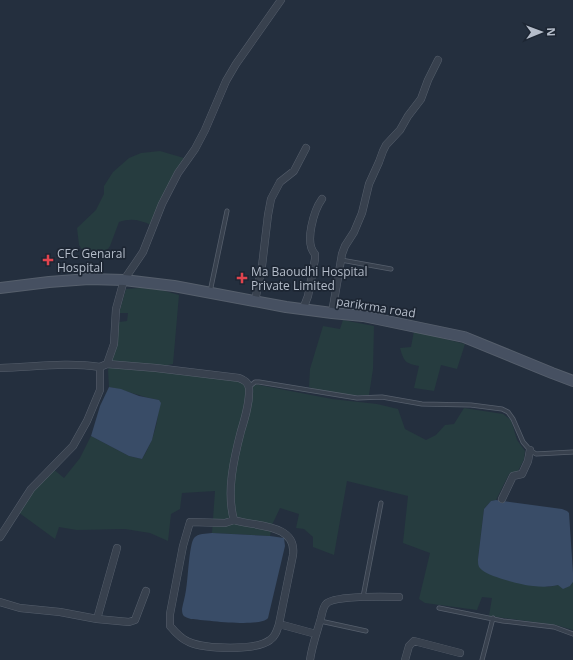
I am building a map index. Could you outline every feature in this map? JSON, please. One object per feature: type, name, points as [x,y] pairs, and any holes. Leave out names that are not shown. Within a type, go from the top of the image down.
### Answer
[{"type":"street","points":[[107,364],[114,344],[116,309],[124,280],[144,252],[162,204],[178,173],[195,149],[205,130],[226,81],[236,64],[281,0]]},
{"type":"street","points":[[332,313],[340,260],[345,246],[354,232],[362,213],[369,184],[386,145],[400,130],[408,116],[421,100],[428,80],[438,60]]},
{"type":"street","points":[[255,301],[262,266],[271,199],[280,182],[294,171],[306,148]]},
{"type":"street","points":[[303,309],[308,296],[315,260],[315,254],[312,251],[310,243],[311,227],[314,214],[322,199]]},
{"type":"street","name":"parikrma road","points":[[0,288],[89,279],[124,280],[174,286],[210,294],[303,309],[363,316],[464,338],[518,358],[552,374],[573,381]]},
{"type":"street","points":[[0,368],[64,364],[84,364],[100,367],[107,364],[156,368],[239,378],[244,380],[247,382],[249,388],[246,414],[234,460],[230,505],[234,520]]},
{"type":"street","points":[[0,537],[31,489],[73,446],[87,421],[100,390],[100,367]]},
{"type":"street","points":[[502,499],[513,476],[522,474],[528,461],[530,450]]},
{"type":"street","points":[[234,520],[273,528],[286,534],[294,545],[279,624],[274,636],[268,642],[236,648],[204,646],[188,642],[170,626],[170,614],[183,546],[190,522],[225,523],[234,520]]},
{"type":"street","points":[[97,619],[117,548]]},
{"type":"street","points":[[0,602],[20,608],[60,612],[97,619],[132,622],[137,615],[146,591]]},
{"type":"street","points":[[310,660],[316,634],[326,604],[334,600],[363,597],[400,597]]},
{"type":"street","points":[[279,624],[316,634]]},
{"type":"street","points":[[405,660],[409,646],[414,641],[460,653]]},
{"type":"lane","points":[[210,294],[227,210]]},
{"type":"lane","points":[[340,260],[391,269]]},
{"type":"lane","points":[[249,388],[255,382],[259,382],[357,398],[382,397],[422,404],[471,405],[502,409],[508,412],[523,442],[536,454],[573,452]]},
{"type":"lane","points":[[363,597],[381,503]]},
{"type":"lane","points":[[439,608],[554,627],[573,634]]},
{"type":"lane","points":[[482,660],[493,618]]},
{"type":"lane","points":[[320,621],[366,630]]},
{"type":"green space","points":[[160,151],[184,158],[174,173],[151,225],[135,220],[119,222],[110,246],[103,256],[85,254],[79,245],[77,228],[96,210],[104,194],[104,186],[113,172],[129,158],[141,153]]},
{"type":"green space","points":[[141,288],[161,290],[179,295],[173,364],[161,366],[112,362],[119,322],[127,321],[128,313],[119,313],[126,289]]},
{"type":"green space","points":[[343,320],[374,326],[373,369],[369,395],[338,395],[309,387],[310,369],[323,326],[340,329]]},
{"type":"green space","points":[[414,331],[465,344],[457,369],[441,365],[434,391],[414,388],[419,366],[408,363],[401,353],[400,348],[411,347]]},
{"type":"green space","points":[[111,365],[234,380],[332,399],[377,404],[398,409],[405,429],[426,440],[436,435],[445,425],[454,424],[464,408],[503,414],[511,420],[517,440],[525,451],[524,459],[518,471],[509,474],[496,500],[491,501],[484,509],[478,559],[548,587],[558,585],[570,586],[573,582],[573,630],[556,625],[489,616],[492,598],[482,597],[477,610],[425,603],[419,599],[430,553],[403,543],[408,496],[347,481],[334,555],[313,547],[313,537],[304,529],[296,528],[299,514],[280,508],[272,525],[270,536],[212,533],[215,491],[182,493],[180,509],[171,514],[168,541],[150,533],[125,529],[77,530],[59,527],[55,539],[18,512],[52,468],[64,478],[80,458],[91,436],[129,456],[142,459],[155,431],[159,400],[109,387],[108,370]]},
{"type":"water","points":[[109,387],[159,400],[161,403],[152,440],[142,459],[129,456],[91,436],[100,406]]},
{"type":"water","points":[[496,500],[562,509],[569,513],[573,573],[573,582],[570,586],[563,589],[558,585],[543,587],[522,584],[486,573],[480,568],[478,559],[484,509],[491,501]]},
{"type":"water","points":[[212,533],[284,538],[285,546],[268,618],[255,623],[232,623],[191,619],[183,615],[182,609],[192,542],[198,535]]},
{"type":"place","name":"CFC Genaral Hospital","points":[[48,260]]},
{"type":"place","name":"Ma Baoudhi Hospital Private Limited","points":[[242,278]]}]
